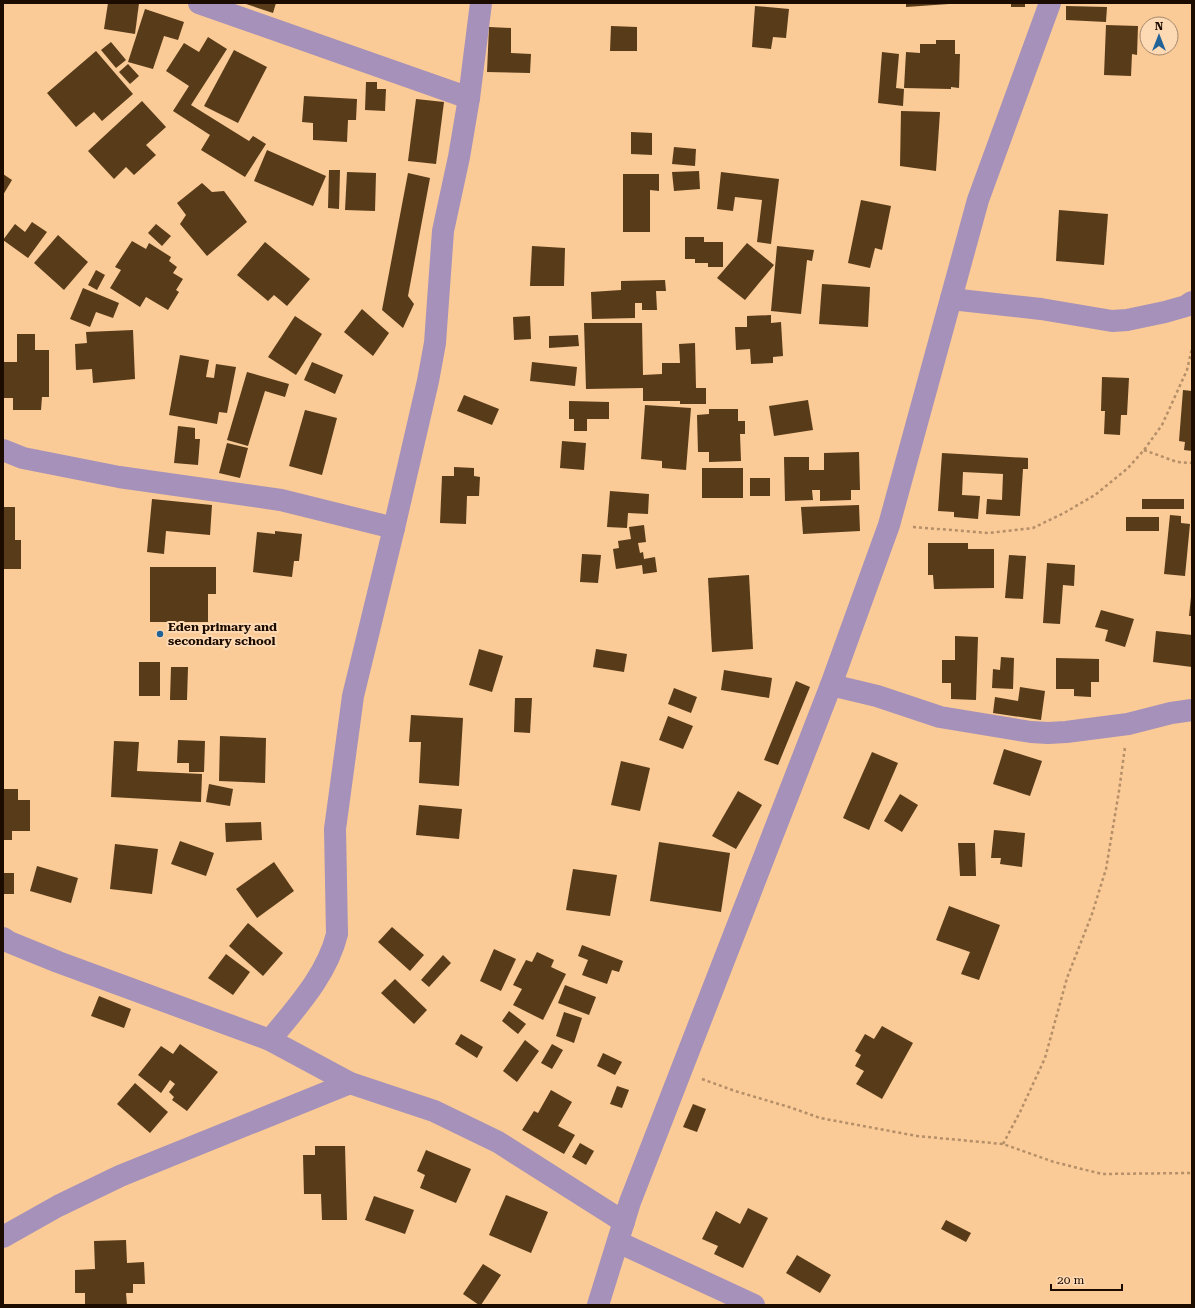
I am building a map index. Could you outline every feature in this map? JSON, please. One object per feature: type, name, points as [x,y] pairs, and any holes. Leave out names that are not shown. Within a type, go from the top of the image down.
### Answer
[{"type":"street","points":[[199,3],[469,98]]},
{"type":"street","points":[[270,1040],[299,1004],[322,971],[333,949],[337,934],[335,829],[353,696],[428,381],[439,299],[443,231],[459,157],[469,98],[481,3]]},
{"type":"street","points":[[598,1305],[630,1202],[831,685],[889,525],[978,200],[1050,3]]},
{"type":"street","points":[[951,299],[1041,309],[1112,321],[1126,320],[1165,312],[1186,306],[1192,302]]},
{"type":"street","points":[[3,450],[23,458],[119,477],[281,500],[394,528]]},
{"type":"street","points":[[831,685],[877,696],[940,717],[1031,732],[1066,732],[1128,724],[1171,713],[1192,710]]},
{"type":"street","points":[[3,938],[9,942],[58,962],[270,1040],[350,1083],[434,1111],[498,1142],[624,1222]]},
{"type":"street","points":[[3,1237],[58,1206],[120,1176],[350,1083]]},
{"type":"street","points":[[618,1242],[754,1305]]},
{"type":"path","points":[[889,525],[989,533],[1033,528],[1064,513],[1095,495],[1128,468],[1144,450],[1162,424],[1187,370],[1192,348]]},
{"type":"path","points":[[1144,450],[1177,462],[1192,464]]},
{"type":"path","points":[[1003,1144],[1045,1058],[1067,978],[1092,914],[1106,869],[1128,724]]},
{"type":"path","points":[[681,1072],[820,1118],[917,1136],[1003,1144],[1054,1162],[1102,1174],[1192,1173]]},
{"type":"building","points":[[108,3],[139,3],[135,34],[104,29]]},
{"type":"building","points":[[243,3],[276,3],[273,13]]},
{"type":"building","points":[[906,3],[949,3],[949,4],[906,7]]},
{"type":"building","points":[[1011,3],[1025,3],[1025,7],[1011,7]]},
{"type":"building","points":[[755,6],[789,9],[786,38],[773,37],[771,49],[752,47]]},
{"type":"building","points":[[1066,6],[1107,7],[1106,22],[1066,20]]},
{"type":"building","points":[[145,9],[184,22],[178,40],[164,36],[153,69],[128,62]]},
{"type":"building","points":[[1106,25],[1138,26],[1137,55],[1132,54],[1131,76],[1104,75]]},
{"type":"building","points":[[611,26],[637,27],[637,51],[610,51]]},
{"type":"building","points":[[489,27],[511,28],[511,53],[531,54],[530,73],[487,72]]},
{"type":"building","points":[[208,37],[227,49],[191,105],[249,141],[253,136],[266,144],[245,177],[201,150],[210,135],[173,111],[189,86],[166,71],[184,43],[199,52]]},
{"type":"building","points":[[936,40],[955,40],[955,54],[960,54],[959,88],[904,88],[906,52],[920,53],[920,44],[936,44]]},
{"type":"building","points":[[111,42],[126,60],[116,68],[101,50]]},
{"type":"building","points":[[234,50],[267,67],[238,123],[204,106]]},
{"type":"building","points":[[96,51],[133,94],[102,121],[94,112],[76,127],[47,93]]},
{"type":"building","points":[[882,52],[899,54],[896,88],[904,89],[903,106],[878,103]]},
{"type":"building","points":[[128,64],[139,76],[130,84],[119,72]]},
{"type":"building","points":[[366,82],[377,82],[377,89],[386,89],[385,111],[365,110]]},
{"type":"building","points":[[304,96],[357,99],[356,120],[348,120],[347,142],[313,140],[313,123],[302,122]]},
{"type":"building","points":[[416,99],[444,102],[436,164],[408,161]]},
{"type":"building","points":[[142,101],[166,127],[146,145],[156,155],[134,175],[126,167],[114,179],[88,151]]},
{"type":"building","points":[[901,111],[940,112],[936,171],[900,166]]},
{"type":"building","points":[[631,132],[652,133],[652,155],[631,154]]},
{"type":"building","points":[[674,147],[696,149],[695,166],[672,164]]},
{"type":"building","points":[[267,150],[326,176],[313,206],[254,181]]},
{"type":"building","points":[[329,170],[340,170],[339,209],[328,208]]},
{"type":"building","points":[[699,171],[700,189],[674,191],[672,172]]},
{"type":"building","points":[[347,172],[376,173],[375,211],[345,210]]},
{"type":"building","points":[[721,172],[779,179],[771,244],[757,242],[762,200],[735,197],[733,211],[717,209]]},
{"type":"building","points":[[408,173],[430,178],[408,296],[414,304],[403,328],[382,310]]},
{"type":"building","points":[[3,174],[12,180],[3,195]]},
{"type":"building","points":[[623,174],[659,174],[659,191],[650,190],[650,232],[623,232]]},
{"type":"building","points":[[202,183],[212,192],[224,191],[247,222],[207,256],[180,224],[186,215],[177,203]]},
{"type":"building","points":[[861,200],[891,206],[882,250],[875,248],[870,268],[848,263]]},
{"type":"building","points":[[1059,210],[1108,214],[1104,265],[1056,261]]},
{"type":"building","points":[[32,222],[47,232],[28,258],[3,240],[15,224],[25,232]]},
{"type":"building","points":[[156,224],[171,236],[162,246],[148,233]]},
{"type":"building","points":[[58,235],[88,262],[64,290],[34,263]]},
{"type":"building","points":[[685,237],[704,237],[704,242],[723,242],[723,267],[708,267],[708,263],[695,263],[695,259],[685,259]]},
{"type":"building","points":[[132,241],[146,249],[149,243],[171,257],[169,261],[177,267],[173,273],[183,279],[176,290],[179,292],[168,310],[146,297],[140,307],[110,288],[121,270],[115,267]]},
{"type":"building","points":[[265,242],[310,279],[287,306],[274,295],[268,301],[237,275]]},
{"type":"building","points":[[747,243],[774,265],[745,300],[717,278]]},
{"type":"building","points":[[532,246],[565,248],[564,286],[530,286]]},
{"type":"building","points":[[777,246],[814,250],[812,261],[807,260],[801,314],[771,311]]},
{"type":"building","points":[[96,270],[105,275],[97,290],[88,285]]},
{"type":"building","points":[[665,280],[666,291],[656,291],[657,310],[642,310],[642,303],[635,303],[635,318],[592,319],[591,292],[621,290],[621,281]]},
{"type":"building","points":[[822,284],[870,287],[868,327],[819,324]]},
{"type":"building","points":[[83,288],[119,303],[113,318],[96,312],[90,327],[70,319]]},
{"type":"building","points":[[362,309],[389,333],[373,356],[344,332]]},
{"type":"building","points":[[771,315],[771,323],[781,322],[783,356],[773,357],[773,363],[751,364],[750,349],[736,350],[735,327],[747,327],[747,316]]},
{"type":"building","points":[[295,316],[322,334],[296,375],[268,357]]},
{"type":"building","points":[[530,316],[531,339],[514,340],[513,317]]},
{"type":"building","points":[[584,323],[642,323],[643,375],[662,374],[662,363],[680,363],[679,344],[695,343],[696,388],[706,388],[706,404],[680,404],[680,401],[643,401],[643,388],[586,389]]},
{"type":"building","points":[[133,330],[135,379],[93,383],[92,369],[76,370],[75,344],[87,343],[86,332]]},
{"type":"building","points":[[17,334],[35,334],[35,350],[49,350],[49,397],[42,397],[41,410],[13,410],[13,398],[3,398],[3,362],[17,362]]},
{"type":"building","points":[[578,335],[579,346],[549,348],[549,336]]},
{"type":"building","points":[[180,355],[209,360],[206,377],[214,378],[216,364],[236,367],[227,413],[219,412],[217,424],[169,415]]},
{"type":"building","points":[[312,362],[343,375],[335,394],[304,380]]},
{"type":"building","points":[[532,362],[577,367],[575,386],[530,381]]},
{"type":"building","points":[[247,372],[289,384],[285,397],[265,391],[248,446],[227,440]]},
{"type":"building","points":[[1102,377],[1129,378],[1127,415],[1121,415],[1120,435],[1104,434],[1105,411],[1101,411]]},
{"type":"building","points":[[1183,390],[1192,391],[1192,451],[1184,450],[1185,442],[1179,441]]},
{"type":"building","points":[[464,395],[499,409],[492,425],[457,411]]},
{"type":"building","points":[[808,400],[813,430],[774,436],[769,406]]},
{"type":"building","points":[[569,401],[609,402],[609,419],[587,419],[587,431],[574,431],[574,419],[569,419]]},
{"type":"building","points":[[645,405],[691,408],[686,470],[662,468],[662,461],[641,459]]},
{"type":"building","points":[[709,409],[738,409],[738,421],[745,421],[745,434],[740,434],[741,461],[709,462],[709,452],[698,452],[697,415],[709,414]]},
{"type":"building","points":[[305,410],[337,418],[322,475],[289,466]]},
{"type":"building","points":[[178,426],[195,428],[195,439],[200,439],[198,465],[174,463]]},
{"type":"building","points":[[562,441],[586,443],[584,470],[560,468]]},
{"type":"building","points":[[227,443],[248,448],[240,478],[219,473]]},
{"type":"building","points":[[859,452],[860,490],[851,490],[851,500],[820,501],[820,490],[812,490],[813,500],[785,501],[784,457],[809,457],[809,470],[824,470],[824,453]]},
{"type":"building","points":[[942,453],[1028,458],[1028,469],[1023,469],[1020,516],[986,514],[987,499],[1002,500],[1003,474],[963,472],[962,495],[980,496],[978,519],[954,517],[954,512],[938,511]]},
{"type":"building","points":[[454,467],[474,468],[474,476],[480,477],[479,496],[467,496],[466,524],[440,523],[442,476],[454,476]]},
{"type":"building","points":[[702,468],[743,468],[743,498],[702,498]]},
{"type":"building","points":[[750,478],[770,478],[770,496],[750,496]]},
{"type":"building","points":[[610,491],[649,494],[648,514],[628,513],[627,528],[607,527]]},
{"type":"building","points":[[152,499],[212,505],[210,535],[166,531],[164,554],[147,552]]},
{"type":"building","points":[[1142,499],[1184,499],[1184,509],[1142,509]]},
{"type":"building","points":[[859,505],[860,531],[803,534],[801,507]]},
{"type":"building","points":[[3,507],[15,507],[15,540],[21,540],[21,569],[3,569]]},
{"type":"building","points":[[1170,515],[1181,516],[1181,523],[1190,524],[1185,576],[1164,574]]},
{"type":"building","points":[[1126,517],[1159,517],[1159,531],[1126,531]]},
{"type":"building","points":[[644,525],[646,542],[638,543],[640,553],[643,552],[644,559],[655,557],[657,572],[643,574],[642,565],[616,569],[613,549],[619,548],[618,541],[631,539],[629,527]]},
{"type":"building","points":[[275,531],[302,534],[299,561],[294,561],[292,577],[253,572],[257,532],[275,534]]},
{"type":"building","points":[[928,543],[968,543],[968,549],[994,549],[994,588],[934,589],[933,575],[928,575]]},
{"type":"building","points":[[582,554],[601,555],[598,583],[580,582]]},
{"type":"building","points":[[1009,555],[1026,556],[1023,599],[1005,598]]},
{"type":"building","points":[[1047,563],[1075,565],[1074,586],[1063,585],[1060,624],[1043,623]]},
{"type":"building","points":[[150,567],[216,567],[216,594],[208,594],[208,622],[150,622]]},
{"type":"building","points":[[749,575],[753,649],[712,652],[708,578]]},
{"type":"building","points":[[1191,597],[1192,616],[1189,616]]},
{"type":"building","points":[[1101,610],[1134,619],[1125,647],[1105,641],[1108,630],[1095,627]]},
{"type":"building","points":[[1156,631],[1192,635],[1192,667],[1153,662]]},
{"type":"building","points":[[955,636],[978,637],[976,700],[951,699],[951,683],[942,683],[942,660],[955,660]]},
{"type":"building","points":[[479,649],[503,656],[492,692],[469,685]]},
{"type":"building","points":[[596,649],[627,654],[624,672],[593,667]]},
{"type":"building","points":[[1001,657],[1014,658],[1013,689],[992,688],[993,669],[1000,670]]},
{"type":"building","points":[[1056,658],[1099,659],[1099,682],[1091,682],[1091,697],[1074,696],[1074,689],[1056,689]]},
{"type":"building","points":[[139,662],[160,662],[160,696],[139,696]]},
{"type":"building","points":[[171,667],[188,667],[187,700],[170,700]]},
{"type":"building","points":[[724,670],[772,678],[769,698],[721,690]]},
{"type":"building","points":[[796,681],[810,687],[778,765],[764,760]]},
{"type":"building","points":[[1020,687],[1045,691],[1041,720],[993,713],[995,697],[1018,701]]},
{"type":"building","points":[[674,688],[697,697],[691,713],[668,704]]},
{"type":"building","points":[[515,698],[532,698],[530,733],[514,732]]},
{"type":"building","points":[[411,715],[463,718],[459,786],[419,783],[421,742],[409,742]]},
{"type":"building","points":[[668,716],[693,726],[683,749],[659,740]]},
{"type":"building","points":[[220,736],[266,738],[265,783],[219,781]]},
{"type":"building","points":[[178,740],[205,741],[204,772],[189,772],[189,763],[177,763]]},
{"type":"building","points":[[114,741],[139,742],[137,771],[202,774],[201,802],[111,797]]},
{"type":"building","points":[[1004,749],[1042,761],[1030,796],[993,784]]},
{"type":"building","points":[[872,752],[898,763],[869,830],[843,818]]},
{"type":"building","points":[[621,761],[650,768],[640,811],[611,805]]},
{"type":"building","points":[[209,784],[233,789],[230,806],[206,802]]},
{"type":"building","points":[[3,789],[18,789],[18,800],[30,800],[30,831],[12,831],[12,840],[3,840]]},
{"type":"building","points":[[738,791],[762,805],[736,849],[712,836]]},
{"type":"building","points":[[900,794],[918,805],[902,832],[884,821]]},
{"type":"building","points":[[419,805],[462,809],[459,839],[416,835]]},
{"type":"building","points":[[261,822],[262,840],[226,842],[225,823]]},
{"type":"building","points":[[994,830],[1025,833],[1022,867],[1000,864],[1001,858],[991,858]]},
{"type":"building","points":[[180,841],[214,853],[206,876],[171,864]]},
{"type":"building","points":[[659,842],[730,853],[721,912],[650,901]]},
{"type":"building","points":[[958,843],[975,843],[976,876],[960,876]]},
{"type":"building","points":[[115,844],[158,849],[152,894],[110,889]]},
{"type":"building","points":[[274,862],[294,891],[257,918],[236,889]]},
{"type":"building","points":[[37,866],[78,878],[71,903],[30,891]]},
{"type":"building","points":[[573,869],[617,875],[610,916],[566,910]]},
{"type":"building","points":[[3,873],[14,873],[14,894],[3,894]]},
{"type":"building","points":[[949,906],[1000,925],[979,980],[961,974],[970,952],[936,940]]},
{"type":"building","points":[[248,923],[283,953],[263,976],[229,946]]},
{"type":"building","points":[[392,927],[424,955],[410,971],[378,942]]},
{"type":"building","points":[[582,945],[623,961],[619,972],[612,970],[607,984],[582,975],[588,960],[578,956]]},
{"type":"building","points":[[494,949],[516,959],[501,991],[480,981]]},
{"type":"building","points":[[537,952],[554,960],[551,967],[566,974],[543,1020],[513,1005],[522,989],[513,985],[526,960],[532,962]]},
{"type":"building","points":[[226,954],[250,972],[233,995],[208,978]]},
{"type":"building","points":[[443,955],[451,963],[429,987],[421,980]]},
{"type":"building","points":[[395,979],[427,1010],[414,1024],[381,993]]},
{"type":"building","points":[[565,985],[596,997],[589,1015],[558,1003]]},
{"type":"building","points":[[99,996],[131,1009],[124,1028],[91,1016]]},
{"type":"building","points":[[509,1011],[526,1024],[518,1034],[502,1021]]},
{"type":"building","points":[[564,1012],[582,1018],[574,1043],[556,1036]]},
{"type":"building","points":[[882,1026],[913,1043],[882,1099],[856,1084],[864,1071],[855,1066],[861,1055],[855,1051],[865,1034],[874,1039]]},
{"type":"building","points":[[461,1034],[483,1047],[477,1058],[455,1044]]},
{"type":"building","points":[[525,1040],[539,1051],[517,1082],[503,1071]]},
{"type":"building","points":[[180,1044],[218,1072],[187,1111],[172,1100],[174,1097],[169,1092],[175,1084],[170,1080],[161,1093],[138,1075],[161,1046],[173,1054]]},
{"type":"building","points":[[552,1044],[563,1050],[552,1069],[541,1063]]},
{"type":"building","points":[[603,1053],[622,1062],[615,1075],[597,1066]]},
{"type":"building","points":[[135,1083],[168,1112],[150,1133],[117,1104]]},
{"type":"building","points":[[617,1086],[629,1090],[622,1108],[610,1104]]},
{"type":"building","points":[[551,1090],[572,1102],[558,1126],[575,1135],[564,1154],[522,1130],[534,1111],[538,1113]]},
{"type":"building","points":[[693,1104],[706,1109],[697,1132],[683,1127]]},
{"type":"building","points":[[580,1143],[594,1151],[586,1165],[572,1157]]},
{"type":"building","points":[[315,1146],[345,1146],[347,1220],[322,1220],[321,1194],[304,1194],[303,1155],[315,1155]]},
{"type":"building","points":[[426,1150],[471,1169],[456,1203],[420,1188],[425,1175],[417,1171]]},
{"type":"building","points":[[506,1195],[548,1212],[531,1253],[489,1235]]},
{"type":"building","points":[[374,1196],[414,1210],[405,1234],[365,1220]]},
{"type":"building","points":[[748,1208],[768,1218],[743,1268],[714,1254],[718,1246],[702,1239],[716,1211],[740,1224]]},
{"type":"building","points":[[946,1220],[971,1233],[966,1242],[941,1229]]},
{"type":"building","points":[[126,1240],[127,1263],[144,1262],[145,1284],[133,1284],[133,1293],[126,1293],[127,1305],[85,1305],[85,1293],[75,1293],[75,1270],[95,1269],[94,1241]]},
{"type":"building","points":[[797,1255],[831,1275],[820,1293],[786,1273]]},
{"type":"building","points":[[483,1264],[501,1275],[481,1305],[479,1305],[463,1294]]},
{"type":"place","name":"Eden primary and secondary school","points":[[160,634]]}]
